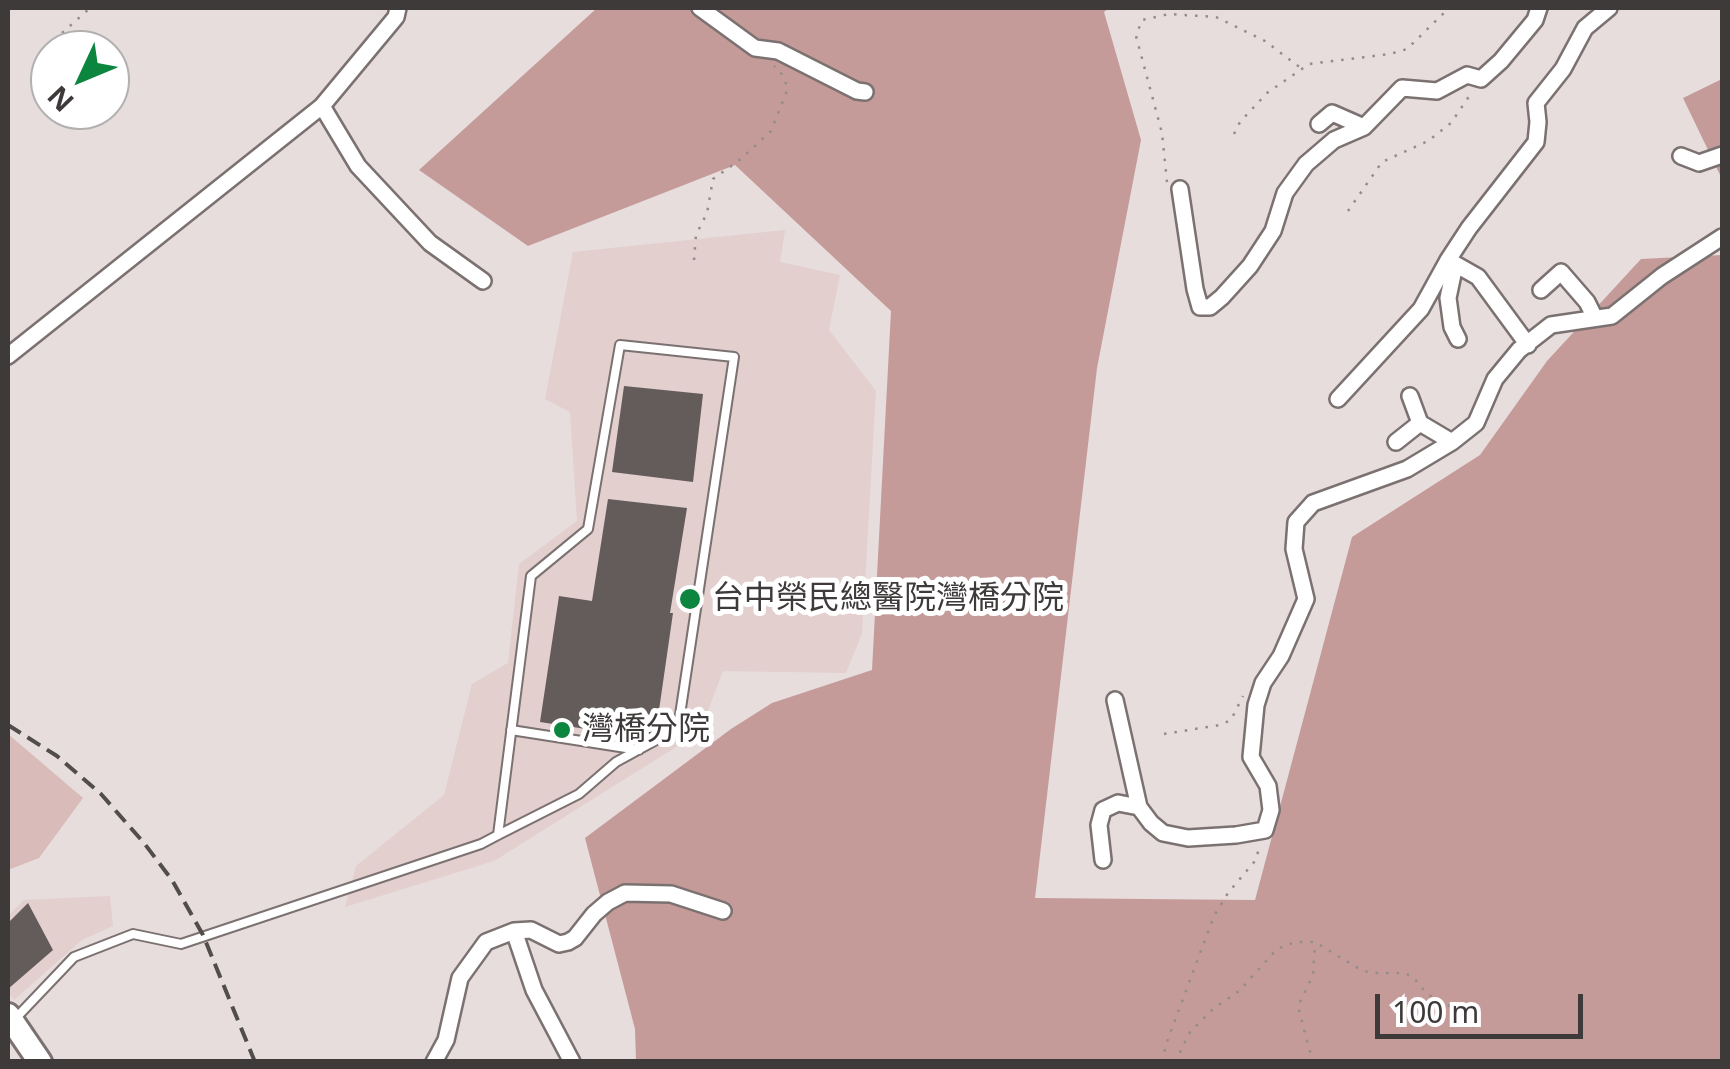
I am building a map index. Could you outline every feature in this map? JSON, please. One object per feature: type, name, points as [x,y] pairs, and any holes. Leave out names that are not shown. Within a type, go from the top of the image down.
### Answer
[{"type":"main road","points":[[10,1018],[40,1062]]},
{"type":"street","points":[[8,356],[322,106],[396,17],[398,8]]},
{"type":"street","points":[[700,8],[754,48],[778,51],[865,92]]},
{"type":"street","points":[[1180,189],[1194,289],[1200,308],[1210,307],[1250,266],[1273,231],[1286,193],[1306,164],[1334,140],[1364,127],[1402,88],[1437,91],[1467,74],[1481,79],[1524,34],[1539,8]]},
{"type":"street","points":[[1338,399],[1421,309],[1468,228],[1536,142],[1536,104],[1563,70],[1585,28],[1606,8]]},
{"type":"street","points":[[322,106],[358,166],[430,243],[483,281]]},
{"type":"street","points":[[1320,124],[1332,113],[1364,127]]},
{"type":"street","points":[[1681,156],[1699,163],[1722,155]]},
{"type":"street","points":[[1115,700],[1139,807],[1151,823],[1164,833],[1188,838],[1265,830],[1271,810],[1268,786],[1251,757],[1256,705],[1263,683],[1281,656],[1306,599],[1294,549],[1296,522],[1313,502],[1407,469],[1452,442],[1476,423],[1495,379],[1519,350],[1551,324],[1612,316],[1662,276],[1722,238]]},
{"type":"street","points":[[1451,262],[1448,298],[1452,327],[1458,338]]},
{"type":"street","points":[[1451,262],[1478,278],[1528,345]]},
{"type":"street","points":[[1541,290],[1560,272],[1587,302],[1595,318]]},
{"type":"street","points":[[1410,396],[1420,423],[1452,442]]},
{"type":"street","points":[[1396,442],[1420,423]]},
{"type":"street","points":[[1104,860],[1099,825],[1103,810],[1118,803],[1139,807]]},
{"type":"street","points":[[434,1062],[446,1040],[460,978],[486,942],[514,930],[531,930],[559,944],[568,942],[608,902],[625,894],[670,894],[723,911]]},
{"type":"street","points":[[514,930],[534,990],[572,1062]]},
{"type":"lane","points":[[10,1018],[74,957],[134,934],[181,944],[482,844],[498,836],[580,794],[616,762],[678,728],[734,358],[620,345],[588,529],[531,576],[498,836]]},
{"type":"lane","points":[[512,730],[638,750]]},
{"type":"path","points":[[65,30],[90,8]]},
{"type":"path","points":[[1234,134],[1267,93],[1309,64],[1407,49],[1450,8]]},
{"type":"path","points":[[1180,189],[1167,184],[1162,133],[1136,36],[1142,20],[1169,14],[1216,17],[1265,41],[1302,69]]},
{"type":"path","points":[[694,260],[696,235],[707,213],[713,180],[771,131],[788,88],[780,72],[754,48]]},
{"type":"path","points":[[1348,211],[1382,162],[1428,141],[1450,123],[1481,79]]},
{"type":"path","points":[[1164,734],[1231,720],[1250,686],[1263,683]]},
{"type":"path","points":[[1164,1062],[1214,916],[1255,862],[1265,830]]},
{"type":"path","points":[[1175,1062],[1190,1032],[1213,1009],[1239,991],[1277,949],[1295,942],[1315,942],[1361,970],[1405,973],[1427,994],[1459,1012],[1474,1028]]},
{"type":"path","points":[[1315,942],[1312,975],[1298,1006],[1315,1062]]},
{"type":"shaded area","points":[[597,8],[1109,8],[1104,12],[1141,140],[1097,368],[1035,898],[1255,900],[1352,537],[1480,455],[1547,361],[1641,259],[1722,255],[1722,1061],[636,1061],[635,1029],[585,838],[772,703],[872,670],[891,311],[735,165],[528,246],[419,170]]},
{"type":"shaded area","points":[[1722,79],[1722,179],[1683,98]]},
{"type":"shaded area","name":"台中榮民總醫院灣橋分院","points":[[785,230],[780,262],[840,275],[829,330],[876,391],[862,633],[846,673],[723,671],[700,732],[494,861],[345,907],[356,866],[444,795],[472,684],[508,663],[519,564],[577,521],[570,412],[545,399],[573,252]]},
{"type":"shaded area","points":[[8,734],[83,798],[39,858],[8,870]]},
{"type":"shaded area","points":[[110,896],[113,926],[82,940],[14,1000],[8,992],[8,916],[24,900]]},
{"type":"building","points":[[624,386],[703,394],[693,482],[612,472]]},
{"type":"building","points":[[608,499],[687,508],[656,731],[645,738],[540,722],[559,596],[592,601]]},
{"type":"building","points":[[28,903],[53,950],[8,989],[8,923]]},
{"type":"railway","points":[[8,725],[57,756],[101,794],[172,880],[203,935],[255,1062]]},
{"type":"place","name":"台中榮民總醫院灣橋分院","points":[[690,599]]},
{"type":"place","name":"灣橋分院","points":[[562,730]]}]
